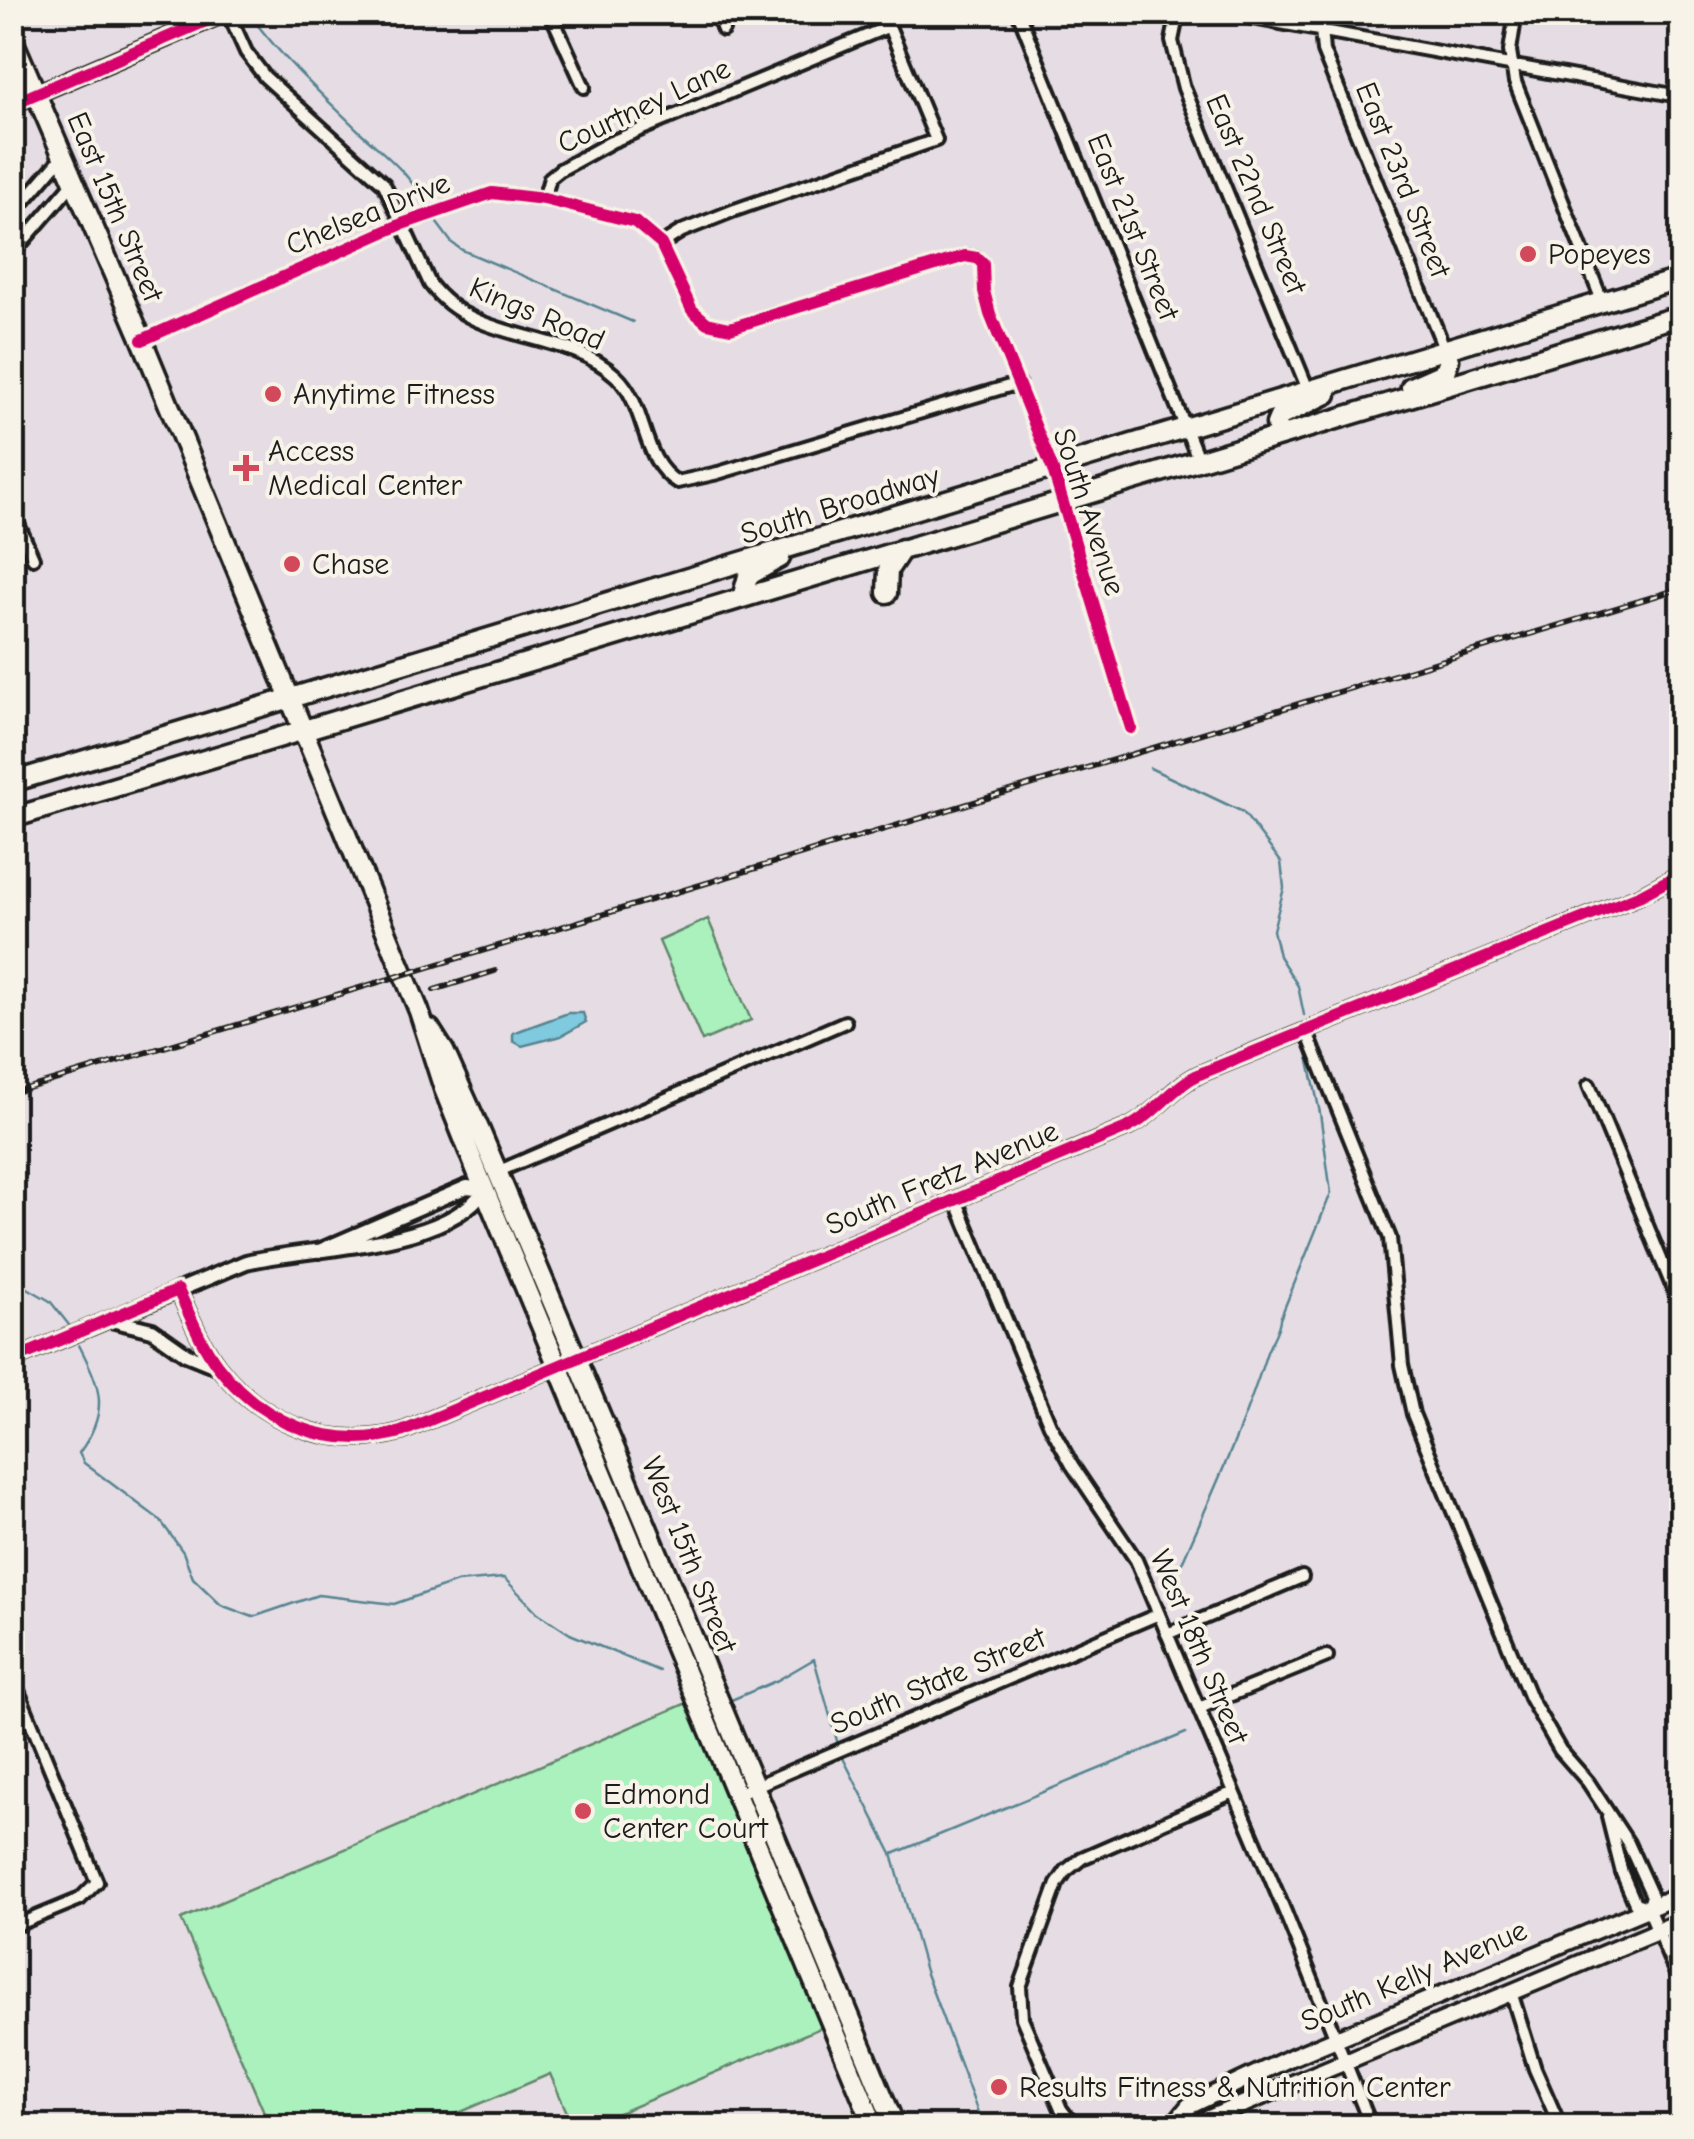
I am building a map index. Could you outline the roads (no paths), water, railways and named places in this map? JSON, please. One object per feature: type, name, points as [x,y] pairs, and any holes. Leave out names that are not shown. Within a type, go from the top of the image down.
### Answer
[{"type":"main road","points":[[12,104],[227,12]]},
{"type":"main road","name":"East 15th Street","points":[[12,38],[142,340],[301,731]]},
{"type":"main road","name":"South Broadway","points":[[12,782],[1682,278]]},
{"type":"main road","points":[[1603,303],[1612,336]]},
{"type":"main road","name":"South Broadway","points":[[12,818],[1682,315]]},
{"type":"main road","points":[[1380,405],[1445,372],[1445,350]]},
{"type":"main road","points":[[1279,436],[1279,417],[1361,376]]},
{"type":"main road","points":[[742,598],[748,576],[802,545]]},
{"type":"main road","points":[[855,564],[877,578],[888,594],[890,563],[902,549]]},
{"type":"main road","name":"West 15th Street","points":[[301,731],[418,1012],[485,1189],[756,1786],[895,2126]]},
{"type":"main road","name":"West 15th Street","points":[[418,1012],[444,1051],[497,1172],[567,1364],[737,1794],[874,2126]]},
{"type":"main road","points":[[485,1189],[497,1172]]},
{"type":"main road","name":"South Kelly Avenue","points":[[1173,2125],[1189,2106],[1336,2038],[1682,1894]]},
{"type":"main road","name":"South Kelly Avenue","points":[[1173,2125],[1196,2124],[1682,1922]]},
{"type":"street","name":"Kings Road","points":[[227,12],[264,78],[384,184],[430,284],[441,298],[479,323],[587,357],[617,377],[635,403],[654,460],[663,474],[677,482],[1019,383]]},
{"type":"street","points":[[550,12],[584,88]]},
{"type":"street","points":[[716,12],[723,30]]},
{"type":"street","points":[[661,244],[682,231],[735,210],[936,140],[883,12]]},
{"type":"street","name":"East 21st Street","points":[[1018,12],[1199,461]]},
{"type":"street","name":"East 22nd Street","points":[[1178,12],[1172,41],[1184,88],[1308,392]]},
{"type":"street","points":[[1220,12],[1673,96],[1682,94]]},
{"type":"street","points":[[1516,12],[1510,64],[1603,303]]},
{"type":"street","name":"Courtney Lane","points":[[544,199],[550,178],[610,142],[890,26]]},
{"type":"street","name":"East 23rd Street","points":[[1321,28],[1323,50],[1445,350]]},
{"type":"street","points":[[12,215],[64,155]]},
{"type":"street","points":[[12,254],[74,181]]},
{"type":"street","name":"Chelsea Drive","points":[[142,340],[402,224],[492,193],[544,199],[635,222],[661,244]]},
{"type":"street","name":"South Avenue","points":[[661,244],[692,310],[706,323],[730,328],[965,256],[982,264],[990,314],[1053,470],[1130,728]]},
{"type":"street","points":[[12,510],[33,558]]},
{"type":"street","name":"South Fretz Avenue","points":[[178,1290],[218,1367],[268,1412],[314,1434],[356,1440],[401,1432],[1128,1127],[1150,1114],[1187,1080],[1640,894],[1682,873]]},
{"type":"street","points":[[497,1172],[845,1022]]},
{"type":"street","points":[[1306,1030],[1390,1238],[1402,1365],[1413,1414],[1530,1698],[1560,1750],[1628,1844],[1652,1896],[1648,1908],[1682,1988]]},
{"type":"street","points":[[1588,1085],[1682,1310]]},
{"type":"street","points":[[12,1360],[246,1262],[272,1255],[319,1250],[395,1240],[473,1206],[485,1189],[467,1187],[319,1250]]},
{"type":"street","name":"West 18th Street","points":[[956,1200],[1050,1425],[1072,1465],[1125,1540],[1159,1614],[1371,2126]]},
{"type":"street","name":"South Fretz Avenue","points":[[108,1320],[152,1330],[186,1354],[218,1367]]},
{"type":"street","points":[[1167,1634],[1302,1577]]},
{"type":"street","name":"South State Street","points":[[737,1794],[1159,1614]]},
{"type":"street","points":[[1198,1708],[1327,1656]]},
{"type":"street","points":[[12,1676],[97,1882],[80,1899],[12,1928]]},
{"type":"street","points":[[1074,2126],[1061,2109],[1022,2018],[1020,2002],[1020,1986],[1057,1884],[1082,1858],[1234,1792]]},
{"type":"street","points":[[1604,1806],[1622,1873],[1635,1903],[1648,1908]]},
{"type":"street","points":[[1511,1992],[1535,2069],[1560,2126]]},
{"type":"street","points":[[1061,2109],[1062,2126]]},
{"type":"water","points":[[568,1013],[583,1013],[586,1022],[561,1036],[522,1046],[513,1041],[513,1033]]},
{"type":"waterway","points":[[256,23],[306,79],[399,168],[429,212]]},
{"type":"waterway","points":[[434,219],[462,250],[633,322]]},
{"type":"waterway","points":[[1150,768],[1243,812],[1281,862],[1284,888],[1273,930],[1279,956],[1298,986],[1304,1015]]},
{"type":"waterway","points":[[1171,1588],[1234,1444],[1331,1193],[1307,1052]]},
{"type":"waterway","points":[[12,1279],[50,1301],[69,1325]]},
{"type":"waterway","points":[[79,1345],[93,1374],[99,1399],[95,1424],[79,1453],[84,1463],[160,1520],[183,1552],[193,1578],[221,1605],[253,1617],[318,1595],[394,1604],[457,1582],[504,1578],[538,1613],[570,1634],[659,1671]]},
{"type":"waterway","points":[[729,1701],[814,1659],[839,1748]]},
{"type":"waterway","points":[[893,1854],[1186,1733]]},
{"type":"waterway","points":[[842,1756],[892,1854],[925,1971],[983,2126]]},
{"type":"railway","points":[[12,1093],[1682,588]]},
{"type":"railway","points":[[434,990],[495,971]]},
{"type":"place","name":"Popeyes","points":[[1528,254]]},
{"type":"place","name":"Anytime Fitness","points":[[273,394]]},
{"type":"place","name":"Access Medical Center","points":[[246,468]]},
{"type":"place","name":"Chase","points":[[292,564]]},
{"type":"place","name":"Edmond Center Court","points":[[583,1811]]},
{"type":"place","name":"Results Fitness & Nutrition Center","points":[[999,2087]]}]
